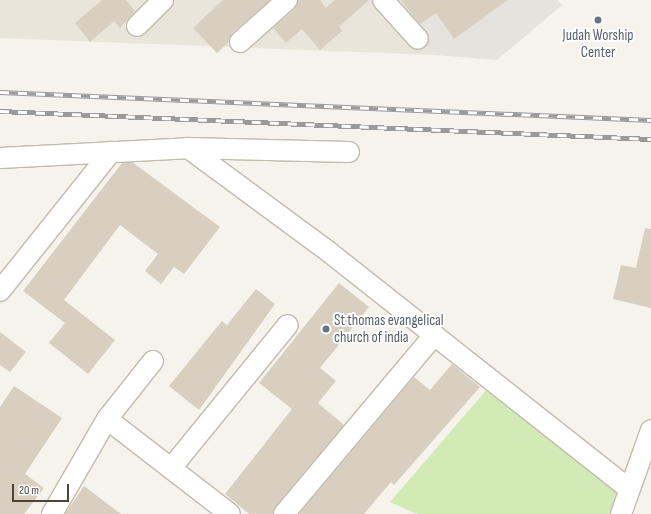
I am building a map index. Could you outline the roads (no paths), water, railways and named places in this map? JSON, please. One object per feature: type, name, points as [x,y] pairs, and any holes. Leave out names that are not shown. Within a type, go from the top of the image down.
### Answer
[{"type":"street","points":[[137,26],[163,0]]},
{"type":"street","points":[[240,42],[287,0]]},
{"type":"street","points":[[383,0],[418,39]]},
{"type":"street","points":[[188,148],[434,335],[628,489]]},
{"type":"street","points":[[0,158],[188,148],[349,152]]},
{"type":"street","points":[[0,291],[111,152]]},
{"type":"street","points":[[172,467],[288,325]]},
{"type":"street","points":[[284,514],[434,335]]},
{"type":"street","points":[[52,514],[107,419],[153,361]]},
{"type":"street","points":[[107,419],[172,467],[230,514]]},
{"type":"street","points":[[621,514],[628,489],[651,430]]},
{"type":"railway","points":[[0,92],[651,120]]},
{"type":"railway","points":[[0,111],[651,139]]},
{"type":"place","name":"Judah Worship Center","points":[[598,20]]},
{"type":"place","name":"St thomas evangelical church of india","points":[[326,329]]}]
